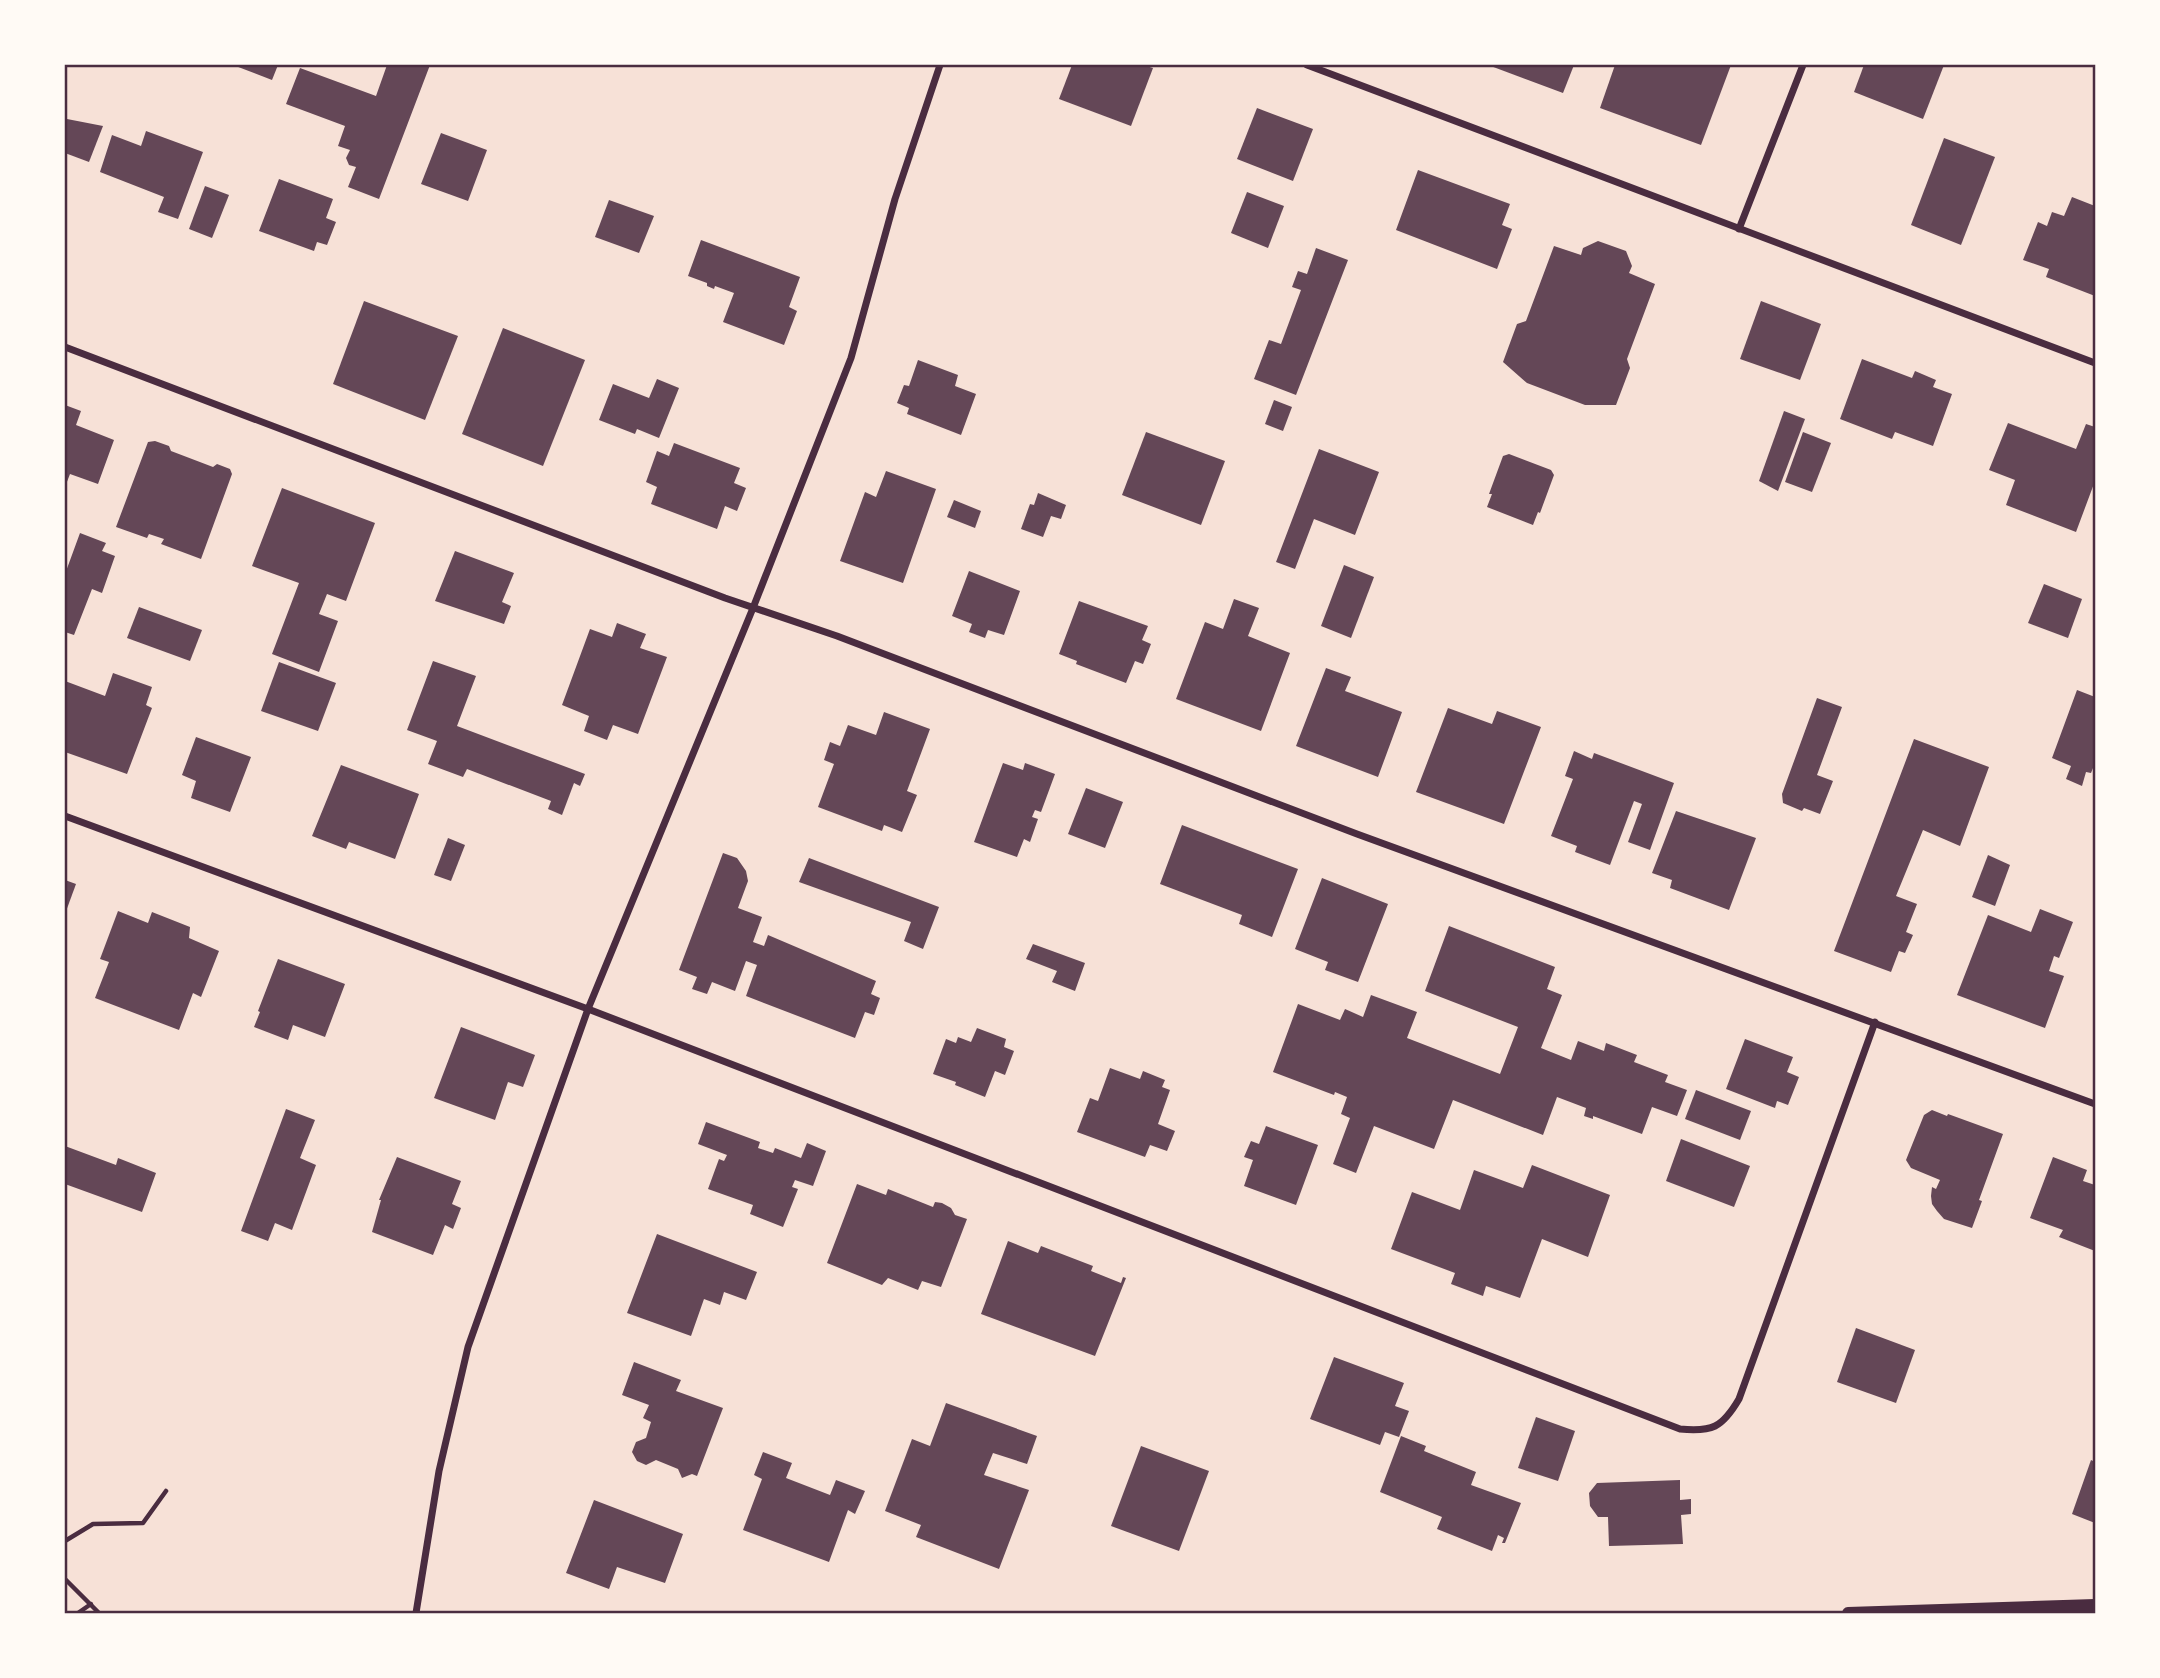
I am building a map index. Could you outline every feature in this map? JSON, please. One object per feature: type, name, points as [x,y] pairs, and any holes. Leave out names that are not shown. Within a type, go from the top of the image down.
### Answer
[{"type":"street","points":[[416,1613],[439,1471],[468,1347],[588,1009],[851,358],[895,199],[940,65]]},
{"type":"street","points":[[1307,65],[2095,363]]},
{"type":"street","points":[[1739,229],[1803,65]]},
{"type":"street","points":[[65,347],[1357,834],[2095,1104]]},
{"type":"street","points":[[65,816],[588,1009],[1680,1429],[1703,1431],[1724,1423],[1739,1399],[1875,1022]]},
{"type":"street","points":[[1848,1613],[2095,1605]]},
{"type":"path","points":[[65,1541],[93,1524],[143,1523],[166,1491]]},
{"type":"path","points":[[65,1579],[99,1613]]},
{"type":"path","points":[[78,1613],[91,1604]]},
{"type":"building","points":[[233,65],[278,65],[272,80]]},
{"type":"building","points":[[387,65],[430,65],[379,199],[348,187],[356,167],[349,165],[346,158],[350,150],[338,146],[345,126],[286,104],[300,68],[376,96]]},
{"type":"building","points":[[1072,65],[1143,65],[1153,68],[1131,126],[1059,99]]},
{"type":"building","points":[[1488,65],[1574,65],[1563,93]]},
{"type":"building","points":[[1615,65],[1731,65],[1701,145],[1600,108]]},
{"type":"building","points":[[1864,65],[1944,65],[1923,119],[1854,92]]},
{"type":"building","points":[[1257,108],[1313,129],[1293,181],[1237,159]]},
{"type":"building","points":[[67,119],[103,126],[89,162],[65,153]]},
{"type":"building","points":[[146,131],[203,152],[178,219],[158,212],[164,197],[100,172],[112,135],[141,146]]},
{"type":"building","points":[[441,133],[487,150],[468,201],[421,184]]},
{"type":"building","points":[[1944,138],[1995,157],[1961,245],[1911,225]]},
{"type":"building","points":[[1418,170],[1510,204],[1502,225],[1512,229],[1497,269],[1396,230]]},
{"type":"building","points":[[279,179],[333,199],[326,218],[336,222],[327,245],[317,242],[314,251],[259,231]]},
{"type":"building","points":[[205,186],[229,195],[212,238],[189,229]]},
{"type":"building","points":[[1247,192],[1284,206],[1268,248],[1231,233]]},
{"type":"building","points":[[2072,197],[2095,206],[2095,296],[2046,277],[2049,269],[2023,260],[2038,222],[2047,226],[2052,212],[2064,216]]},
{"type":"building","points":[[609,200],[654,216],[639,253],[595,237]]},
{"type":"building","points":[[701,240],[800,277],[789,307],[797,311],[784,345],[723,322],[734,293],[715,286],[714,289],[707,286],[707,283],[688,276]]},
{"type":"building","points":[[1598,241],[1626,251],[1632,266],[1629,273],[1655,284],[1627,359],[1630,368],[1616,405],[1585,405],[1527,383],[1503,362],[1517,324],[1526,321],[1554,246],[1581,255],[1583,248]]},
{"type":"building","points":[[1316,248],[1348,260],[1296,395],[1254,379],[1269,340],[1281,344],[1301,290],[1292,287],[1298,271],[1307,274]]},
{"type":"building","points":[[364,301],[458,336],[425,420],[333,384]]},
{"type":"building","points":[[1761,301],[1821,324],[1800,380],[1740,359]]},
{"type":"building","points":[[503,328],[585,360],[543,466],[462,434]]},
{"type":"building","points":[[1862,359],[1912,378],[1915,371],[1936,380],[1933,387],[1952,394],[1933,446],[1895,432],[1892,439],[1840,419]]},
{"type":"building","points":[[918,360],[958,375],[955,386],[976,394],[961,435],[907,414],[909,408],[897,403],[904,385],[909,386]]},
{"type":"building","points":[[657,379],[679,388],[659,438],[637,429],[635,434],[599,420],[613,384],[649,398]]},
{"type":"building","points":[[1274,400],[1292,407],[1283,431],[1265,424]]},
{"type":"building","points":[[65,405],[81,411],[76,425],[114,440],[98,484],[70,474],[65,487]]},
{"type":"building","points":[[1784,411],[1805,419],[1778,491],[1759,481]]},
{"type":"building","points":[[2008,423],[2076,449],[2086,424],[2095,427],[2095,481],[2076,532],[2006,505],[2015,480],[1989,470]]},
{"type":"building","points":[[1146,432],[1225,461],[1201,525],[1122,495]]},
{"type":"building","points":[[1803,432],[1831,443],[1812,492],[1785,482]]},
{"type":"building","points":[[155,441],[169,446],[171,451],[213,467],[217,464],[230,469],[232,474],[201,559],[161,544],[164,539],[149,534],[147,538],[116,527],[148,442]]},
{"type":"building","points":[[674,443],[740,468],[734,483],[746,488],[737,511],[725,506],[717,529],[651,504],[657,487],[646,482],[657,451],[669,456]]},
{"type":"building","points":[[1319,449],[1379,472],[1355,535],[1314,519],[1295,569],[1276,562]]},
{"type":"building","points":[[1509,454],[1551,470],[1554,475],[1533,525],[1487,507],[1503,456]]},
{"type":"building","points":[[886,471],[936,489],[903,583],[840,561],[865,492],[876,497]]},
{"type":"building","points":[[282,488],[375,523],[346,601],[327,594],[319,614],[338,621],[319,672],[272,654],[299,583],[252,566]]},
{"type":"building","points":[[1038,493],[1066,505],[1061,519],[1051,516],[1043,537],[1021,529],[1030,504],[1034,505]]},
{"type":"building","points":[[954,500],[981,511],[975,528],[947,517]]},
{"type":"building","points":[[80,533],[106,543],[102,551],[115,556],[102,593],[92,589],[74,635],[65,632],[65,574]]},
{"type":"building","points":[[455,551],[514,573],[502,602],[511,606],[504,624],[435,601]]},
{"type":"building","points":[[1344,565],[1374,577],[1351,638],[1321,626]]},
{"type":"building","points":[[969,571],[1020,591],[1004,635],[988,630],[985,638],[969,632],[972,624],[952,616]]},
{"type":"building","points":[[2044,584],[2082,599],[2068,638],[2028,623]]},
{"type":"building","points":[[1234,599],[1259,608],[1248,636],[1290,653],[1261,731],[1176,699],[1205,622],[1223,629]]},
{"type":"building","points":[[1079,601],[1148,626],[1142,640],[1151,644],[1143,664],[1135,661],[1126,683],[1076,664],[1077,661],[1059,654]]},
{"type":"building","points":[[139,607],[202,630],[190,661],[127,638]]},
{"type":"building","points":[[617,623],[646,634],[640,648],[667,657],[638,734],[613,725],[607,740],[584,731],[589,716],[562,705],[590,629],[612,637]]},
{"type":"building","points":[[433,661],[476,676],[457,726],[585,774],[580,786],[574,783],[562,815],[548,809],[551,801],[467,769],[463,777],[428,764],[437,741],[407,730]]},
{"type":"building","points":[[279,662],[336,683],[318,731],[261,711]]},
{"type":"building","points":[[1326,668],[1351,677],[1345,691],[1402,712],[1378,777],[1296,746]]},
{"type":"building","points":[[113,673],[152,687],[146,705],[152,708],[127,774],[65,752],[65,681],[105,696]]},
{"type":"building","points":[[2077,690],[2095,697],[2095,763],[2091,773],[2086,772],[2082,786],[2066,779],[2071,766],[2052,758]]},
{"type":"building","points":[[1817,698],[1842,707],[1817,775],[1833,781],[1820,814],[1804,808],[1802,811],[1783,803],[1782,794]]},
{"type":"building","points":[[1448,708],[1492,724],[1497,711],[1541,727],[1504,824],[1416,792]]},
{"type":"building","points":[[884,712],[930,729],[907,791],[917,795],[902,832],[884,825],[882,831],[818,807],[834,764],[824,760],[830,742],[840,746],[848,725],[876,735]]},
{"type":"building","points":[[196,737],[251,757],[230,812],[191,798],[196,781],[182,775]]},
{"type":"building","points":[[1914,739],[1989,767],[1960,846],[1923,830],[1896,896],[1917,904],[1906,932],[1913,935],[1905,953],[1899,951],[1891,972],[1834,951]]},
{"type":"building","points":[[1574,751],[1592,759],[1594,753],[1674,783],[1650,850],[1628,842],[1642,804],[1634,801],[1610,865],[1575,852],[1577,846],[1551,836],[1573,779],[1565,776]]},
{"type":"building","points":[[1003,763],[1023,770],[1025,763],[1055,774],[1041,812],[1035,810],[1032,817],[1038,819],[1030,842],[1024,839],[1017,857],[974,842]]},
{"type":"building","points":[[341,765],[419,794],[395,859],[349,842],[346,849],[312,836]]},
{"type":"building","points":[[1086,788],[1123,802],[1105,848],[1068,834]]},
{"type":"building","points":[[1676,811],[1756,838],[1729,910],[1670,888],[1672,880],[1652,873]]},
{"type":"building","points":[[1182,825],[1298,869],[1272,937],[1239,924],[1242,915],[1160,884]]},
{"type":"building","points":[[448,838],[465,845],[451,881],[434,875]]},
{"type":"building","points":[[723,853],[737,858],[746,871],[748,881],[738,908],[762,917],[753,942],[764,946],[768,935],[876,981],[871,994],[880,998],[874,1015],[865,1012],[855,1038],[746,996],[757,965],[746,961],[735,991],[712,982],[707,994],[692,989],[697,977],[679,970]]},
{"type":"building","points":[[1988,855],[2010,865],[1995,906],[1972,897]]},
{"type":"building","points":[[809,858],[939,907],[923,949],[904,941],[911,922],[799,882]]},
{"type":"building","points":[[1322,878],[1388,904],[1358,982],[1325,970],[1328,962],[1295,949]]},
{"type":"building","points":[[65,880],[76,884],[65,914]]},
{"type":"building","points":[[2040,909],[2073,922],[2059,958],[2054,956],[2049,971],[2064,976],[2045,1028],[1957,995],[1988,915],[2031,932]]},
{"type":"building","points":[[118,911],[148,923],[152,912],[190,927],[189,938],[219,951],[201,997],[193,993],[179,1030],[95,998],[109,962],[100,959]]},
{"type":"building","points":[[1449,926],[1555,967],[1547,989],[1562,995],[1541,1048],[1571,1060],[1578,1041],[1604,1051],[1606,1043],[1637,1055],[1634,1062],[1668,1075],[1665,1082],[1687,1090],[1677,1116],[1652,1107],[1642,1134],[1593,1116],[1593,1119],[1584,1116],[1586,1108],[1557,1097],[1543,1135],[1453,1100],[1434,1149],[1374,1126],[1356,1173],[1333,1164],[1350,1118],[1341,1114],[1347,1097],[1335,1092],[1334,1095],[1273,1072],[1298,1004],[1340,1020],[1345,1009],[1363,1017],[1371,995],[1417,1012],[1407,1038],[1500,1074],[1518,1027],[1425,991]]},
{"type":"building","points":[[1033,944],[1085,963],[1075,991],[1052,982],[1057,971],[1026,959]]},
{"type":"building","points":[[278,959],[345,984],[325,1037],[293,1025],[288,1040],[254,1027]]},
{"type":"building","points":[[461,1027],[535,1055],[523,1087],[508,1082],[495,1120],[434,1098]]},
{"type":"building","points":[[977,1028],[1006,1039],[1004,1047],[1014,1051],[1005,1075],[995,1071],[985,1097],[933,1074],[946,1039],[956,1043],[958,1037],[971,1042]]},
{"type":"building","points":[[1745,1039],[1793,1057],[1787,1072],[1799,1077],[1788,1105],[1777,1101],[1775,1108],[1726,1089]]},
{"type":"building","points":[[1110,1068],[1140,1079],[1143,1071],[1165,1080],[1162,1087],[1170,1090],[1158,1124],[1175,1131],[1167,1151],[1150,1145],[1145,1157],[1077,1132],[1090,1098],[1098,1101]]},
{"type":"building","points":[[1696,1090],[1751,1111],[1740,1140],[1685,1119]]},
{"type":"building","points":[[286,1109],[315,1120],[300,1158],[316,1165],[292,1230],[275,1223],[268,1241],[241,1231]]},
{"type":"building","points":[[1932,1110],[2003,1134],[1979,1200],[1982,1201],[1972,1228],[1944,1219],[1932,1204],[1931,1196],[1932,1187],[1936,1189],[1940,1180],[1911,1168],[1906,1160],[1924,1115]]},
{"type":"building","points":[[706,1122],[760,1142],[758,1148],[773,1153],[775,1148],[801,1158],[807,1143],[826,1151],[813,1186],[795,1180],[792,1187],[798,1189],[783,1227],[750,1214],[753,1205],[708,1189],[719,1159],[724,1161],[727,1155],[698,1144]]},
{"type":"building","points":[[1266,1126],[1318,1145],[1296,1205],[1244,1186],[1253,1160],[1244,1157],[1251,1141],[1259,1144]]},
{"type":"building","points":[[1681,1139],[1750,1166],[1734,1207],[1666,1181]]},
{"type":"building","points":[[65,1146],[116,1165],[118,1158],[156,1173],[142,1212],[65,1184]]},
{"type":"building","points":[[397,1157],[461,1181],[452,1204],[461,1208],[453,1229],[445,1225],[433,1255],[372,1232],[379,1200]]},
{"type":"building","points":[[2053,1157],[2087,1170],[2083,1181],[2095,1185],[2095,1251],[2059,1237],[2063,1230],[2030,1218]]},
{"type":"building","points":[[1532,1165],[1610,1195],[1588,1257],[1542,1239],[1520,1298],[1486,1286],[1483,1296],[1451,1284],[1455,1273],[1391,1249],[1412,1192],[1460,1210],[1474,1170],[1523,1188]]},
{"type":"building","points":[[857,1184],[886,1195],[888,1189],[933,1207],[935,1202],[942,1203],[951,1208],[955,1215],[967,1219],[941,1287],[922,1281],[918,1290],[888,1278],[882,1285],[827,1263]]},
{"type":"building","points":[[657,1234],[757,1272],[746,1300],[724,1292],[720,1305],[704,1299],[691,1336],[627,1313]]},
{"type":"building","points":[[1008,1241],[1038,1253],[1041,1246],[1093,1266],[1091,1271],[1121,1283],[1123,1277],[1126,1278],[1095,1356],[981,1314]]},
{"type":"building","points":[[1856,1328],[1915,1350],[1896,1403],[1837,1382]]},
{"type":"building","points":[[1334,1357],[1404,1383],[1395,1406],[1409,1411],[1399,1437],[1385,1432],[1380,1445],[1310,1419]]},
{"type":"building","points":[[634,1362],[681,1380],[676,1391],[723,1408],[697,1476],[692,1474],[682,1478],[678,1469],[656,1460],[646,1465],[637,1461],[632,1452],[636,1442],[646,1438],[651,1422],[643,1418],[649,1405],[622,1395]]},
{"type":"building","points":[[946,1403],[1037,1436],[1027,1464],[993,1453],[984,1475],[1029,1490],[999,1569],[916,1537],[921,1525],[885,1511],[912,1439],[930,1446]]},
{"type":"building","points":[[1536,1417],[1575,1431],[1558,1481],[1518,1468]]},
{"type":"building","points":[[1401,1436],[1426,1446],[1424,1451],[1476,1472],[1471,1485],[1521,1503],[1505,1543],[1502,1543],[1504,1538],[1498,1535],[1492,1551],[1437,1529],[1442,1517],[1380,1492]]},
{"type":"building","points":[[1141,1446],[1209,1471],[1179,1551],[1111,1526]]},
{"type":"building","points":[[763,1452],[792,1463],[786,1478],[830,1495],[836,1480],[865,1491],[855,1514],[848,1510],[829,1562],[743,1530],[762,1479],[754,1475]]},
{"type":"building","points":[[2091,1460],[2095,1462],[2095,1523],[2072,1514]]},
{"type":"building","points":[[1680,1480],[1680,1500],[1691,1499],[1691,1514],[1681,1515],[1683,1544],[1609,1546],[1608,1517],[1598,1517],[1590,1506],[1589,1493],[1597,1483]]},
{"type":"building","points":[[594,1500],[683,1534],[665,1583],[617,1567],[609,1589],[566,1573]]}]
